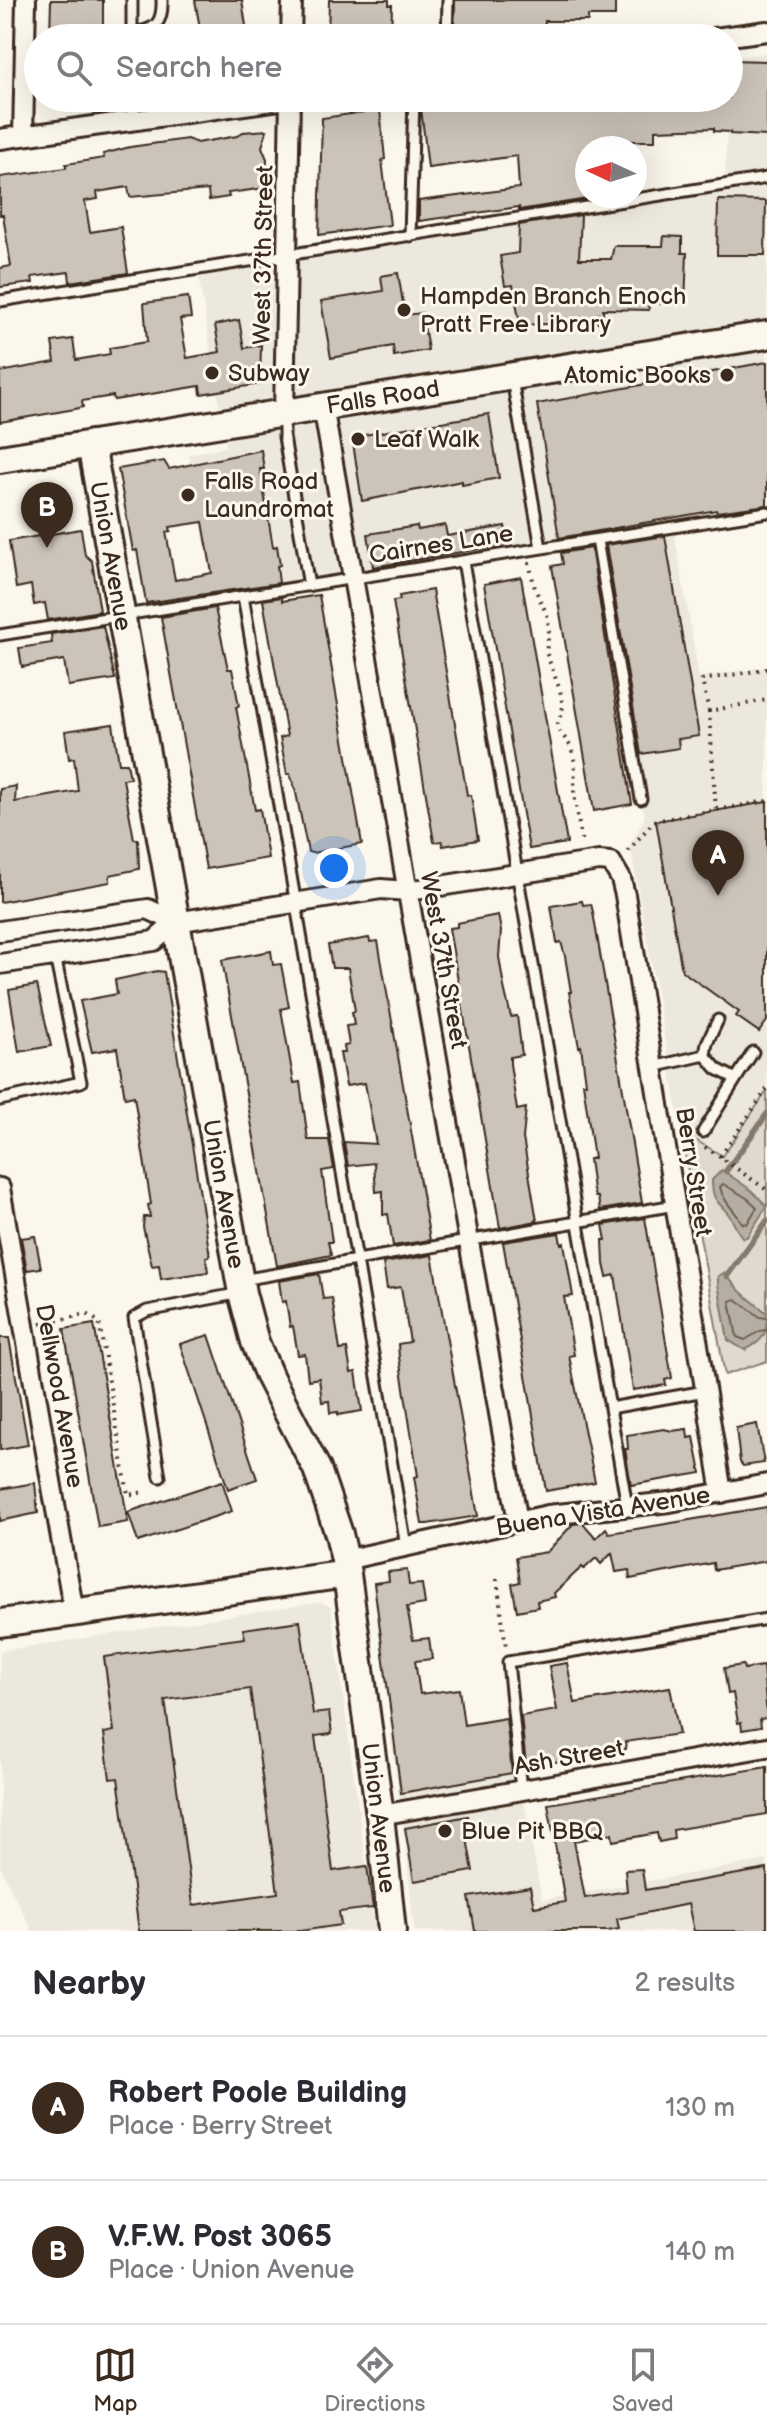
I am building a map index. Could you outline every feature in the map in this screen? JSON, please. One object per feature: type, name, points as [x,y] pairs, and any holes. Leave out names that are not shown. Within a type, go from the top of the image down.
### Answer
[{"type":"street","points":[[25,24],[26,0]]},
{"type":"street","points":[[291,24],[292,0]]},
{"type":"street","points":[[743,34],[767,31]]},
{"type":"street","points":[[23,136],[24,91]]},
{"type":"street","points":[[0,139],[194,112]]},
{"type":"street","name":"West 37th Street","points":[[284,413],[291,112]]},
{"type":"street","name":"Falls Road","points":[[0,459],[767,335]]},
{"type":"street","name":"West 37th Street","points":[[323,406],[518,1522]]},
{"type":"street","name":"Union Avenue","points":[[91,444],[241,1287],[255,1342],[317,1469],[331,1506],[346,1567],[380,1815],[392,1931]]},
{"type":"street","name":"Berry Street","points":[[518,874],[599,861],[611,862],[621,879],[722,1493]]},
{"type":"street","points":[[0,964],[154,941],[176,922],[381,889],[408,891],[518,874]]},
{"type":"street","points":[[0,931],[148,909],[176,922]]},
{"type":"street","name":"Dellwood Avenue","points":[[0,1188],[74,1613]]},
{"type":"street","name":"Buena Vista Avenue","points":[[0,1623],[346,1567],[406,1546],[581,1510],[670,1502],[767,1484]]},
{"type":"street","name":"Ash Street","points":[[380,1815],[767,1747]]},
{"type":"lane","points":[[132,0],[132,24]]},
{"type":"lane","points":[[158,24],[162,0]]},
{"type":"lane","points":[[447,24],[448,0]]},
{"type":"lane","points":[[132,112],[132,121]]},
{"type":"lane","points":[[410,236],[414,112]]},
{"type":"lane","points":[[0,301],[767,178]]},
{"type":"lane","points":[[511,376],[541,548]]},
{"type":"lane","points":[[284,413],[284,437],[309,586]]},
{"type":"lane","name":"Cairnes Lane","points":[[0,635],[767,512]]},
{"type":"lane","points":[[597,540],[641,799]]},
{"type":"lane","points":[[463,561],[627,1506]]},
{"type":"lane","points":[[243,596],[406,1546]]},
{"type":"lane","points":[[0,1100],[81,1082],[55,956]]},
{"type":"lane","points":[[705,1055],[718,1020]]},
{"type":"lane","points":[[703,1132],[753,1052]]},
{"type":"lane","points":[[653,1067],[705,1055]]},
{"type":"lane","points":[[705,1055],[717,1069],[736,1079]]},
{"type":"lane","points":[[160,1477],[134,1318],[147,1311],[357,1258],[675,1205]]},
{"type":"lane","points":[[610,1408],[706,1390]]},
{"type":"lane","points":[[521,1790],[508,1662],[767,1619]]},
{"type":"path","points":[[528,561],[535,589],[548,617],[546,652],[560,690],[563,707],[558,723],[560,731],[571,747],[575,763],[574,793],[582,847]]},
{"type":"path","points":[[716,810],[709,711],[702,680],[767,669]]},
{"type":"path","points":[[709,711],[767,700]]},
{"type":"path","points":[[628,851],[654,821],[767,801]]},
{"type":"path","points":[[767,1089],[720,1157],[767,1190]]},
{"type":"path","points":[[34,1326],[87,1314],[99,1322],[128,1495],[144,1492]]},
{"type":"path","points":[[497,1579],[508,1662]]},
{"type":"shaded area","points":[[767,53],[767,508],[673,524],[699,677],[767,667],[767,1361],[725,1375],[630,845],[645,817],[595,548],[463,561],[216,606],[189,454],[226,447],[197,266],[575,208],[647,208],[647,197],[725,185],[727,112],[743,112],[743,56]]},
{"type":"shaded area","points":[[767,1091],[767,1361],[725,1375],[681,1132],[723,1156]]},
{"type":"shaded area","points":[[320,1602],[331,1607],[375,1931],[32,1931],[0,1866],[0,1651]]},
{"type":"shaded area","points":[[516,1716],[524,1769],[522,1790],[542,1900],[767,1860],[767,1931],[414,1931],[391,1736]]},
{"type":"water","points":[[722,1170],[751,1190],[767,1206],[747,1237],[743,1238],[714,1197],[712,1180]]},
{"type":"water","points":[[724,1273],[767,1313],[763,1336],[745,1350],[728,1340],[718,1284],[718,1276]]},
{"type":"building","points":[[51,0],[103,0],[103,24],[50,24]]},
{"type":"building","points":[[195,0],[242,0],[246,24],[199,24]]},
{"type":"building","points":[[329,0],[389,0],[389,5],[392,5],[391,24],[328,24]]},
{"type":"building","points":[[455,0],[615,0],[615,16],[588,16],[588,21],[454,24]]},
{"type":"building","points":[[743,60],[767,61],[767,136],[730,134],[714,131],[714,128],[655,130],[655,141],[647,141],[647,136],[575,136],[575,201],[419,221],[419,201],[519,188],[517,156],[428,168],[421,112],[743,112]]},
{"type":"building","points":[[380,112],[390,225],[319,235],[322,118]]},
{"type":"building","points":[[267,130],[262,147],[267,159],[266,188],[228,193],[229,197],[209,200],[208,190],[130,197],[128,187],[97,192],[98,199],[85,201],[90,232],[121,227],[128,273],[70,282],[69,272],[32,277],[33,283],[0,287],[0,268],[11,266],[3,215],[0,215],[0,177],[66,168],[66,164],[104,158],[103,154],[130,147],[187,139],[197,143],[237,136],[243,132]]},
{"type":"building","points":[[718,200],[766,201],[765,255],[717,255]]},
{"type":"building","points":[[581,215],[579,259],[611,259],[614,246],[663,246],[664,236],[682,237],[682,253],[687,253],[685,304],[648,303],[649,310],[603,309],[603,314],[598,314],[598,322],[520,325],[513,285],[505,286],[500,256],[518,253],[519,225]]},
{"type":"building","points":[[398,273],[405,315],[422,313],[428,350],[394,356],[393,346],[331,358],[321,301],[383,291],[381,276]]},
{"type":"building","points":[[188,297],[191,318],[180,319],[187,358],[220,352],[215,325],[239,320],[244,348],[261,345],[260,384],[201,394],[200,386],[114,400],[113,396],[82,401],[83,407],[75,409],[0,422],[0,372],[55,362],[52,342],[73,339],[76,360],[110,354],[109,348],[147,342],[144,303]]},
{"type":"building","points":[[767,362],[767,505],[716,510],[559,538],[537,404]]},
{"type":"building","points":[[489,414],[499,478],[462,485],[462,481],[362,501],[352,437]]},
{"type":"building","points":[[261,450],[264,469],[260,469],[273,547],[277,546],[279,583],[146,603],[118,469],[164,461],[169,469]],"holes":[[[203,522],[212,573],[175,580],[166,532],[171,531],[170,527]]]},
{"type":"building","points":[[445,525],[447,536],[505,526],[509,544],[373,567],[368,534]]},
{"type":"building","points":[[81,529],[85,555],[92,561],[100,611],[48,620],[45,603],[34,605],[31,585],[16,588],[9,541]]},
{"type":"building","points":[[665,536],[699,736],[678,739],[679,748],[641,754],[606,545]]},
{"type":"building","points":[[591,548],[632,804],[594,811],[552,566],[563,564],[561,553]]},
{"type":"building","points":[[521,577],[567,843],[529,849],[484,584]]},
{"type":"building","points":[[432,590],[467,795],[471,795],[478,840],[443,846],[442,841],[434,842],[393,601],[400,600],[399,596]]},
{"type":"building","points":[[319,595],[362,844],[312,853],[308,852],[295,788],[290,774],[287,774],[280,738],[287,736],[263,600],[282,597],[282,601]]},
{"type":"building","points":[[215,608],[228,669],[232,669],[255,810],[260,809],[268,858],[206,869],[161,617]]},
{"type":"building","points":[[103,626],[115,679],[68,686],[64,660],[22,667],[19,648],[52,643],[51,634]]},
{"type":"building","points":[[113,724],[119,763],[127,763],[130,778],[123,779],[134,839],[138,839],[139,869],[110,875],[110,882],[0,902],[0,789],[16,786],[15,802],[78,791],[74,758],[69,759],[65,731]]},
{"type":"building","points":[[767,802],[767,1021],[759,1032],[736,1016],[739,1012],[682,971],[656,821]]},
{"type":"building","points":[[582,901],[583,905],[591,904],[593,912],[642,1203],[600,1210],[598,1197],[595,1197],[593,1190],[589,1159],[594,1158],[581,1046],[565,956],[561,942],[557,943],[551,906]]},
{"type":"building","points":[[498,915],[501,931],[499,957],[504,987],[511,1017],[517,1016],[522,1055],[510,1057],[510,1064],[517,1110],[526,1108],[523,1138],[537,1221],[500,1228],[449,928],[457,927],[457,923]]},
{"type":"building","points":[[369,938],[370,942],[378,941],[430,1240],[393,1246],[388,1214],[383,1215],[383,1191],[376,1192],[374,1163],[348,1166],[344,1142],[376,1144],[365,1083],[346,1086],[340,1053],[345,1053],[344,1046],[349,1045],[346,1026],[354,1025],[352,1012],[355,1011],[348,968],[332,968],[328,945]]},
{"type":"building","points":[[271,951],[273,965],[281,964],[289,1007],[281,1009],[294,1083],[300,1082],[308,1140],[329,1140],[334,1169],[322,1171],[331,1255],[277,1266],[222,960]]},
{"type":"building","points":[[164,972],[210,1256],[206,1257],[208,1272],[161,1279],[159,1265],[152,1266],[143,1227],[144,1217],[150,1217],[148,1205],[151,1204],[134,1096],[125,1098],[117,1048],[92,1052],[80,1001],[117,994],[115,980]]},
{"type":"building","points":[[37,985],[51,1046],[19,1052],[9,990]]},
{"type":"building","points":[[645,1218],[672,1378],[665,1380],[666,1385],[633,1390],[615,1275],[607,1277],[604,1264],[603,1240],[606,1240],[603,1225]]},
{"type":"building","points":[[559,1233],[561,1244],[564,1243],[573,1296],[564,1297],[574,1355],[569,1356],[595,1482],[546,1491],[503,1242]]},
{"type":"building","points":[[35,1236],[41,1268],[27,1270],[21,1238]]},
{"type":"building","points":[[432,1255],[478,1516],[422,1524],[398,1344],[410,1342],[401,1287],[387,1289],[383,1263]]},
{"type":"building","points":[[319,1274],[323,1299],[332,1298],[340,1350],[347,1349],[351,1373],[356,1372],[362,1411],[338,1415],[338,1412],[330,1413],[329,1401],[322,1402],[319,1378],[308,1380],[305,1354],[298,1355],[279,1281]]},
{"type":"building","points":[[94,1324],[128,1522],[98,1527],[64,1329]]},
{"type":"building","points":[[209,1335],[257,1479],[228,1489],[180,1344]]},
{"type":"building","points":[[0,1338],[9,1338],[28,1445],[0,1450]]},
{"type":"building","points":[[757,1424],[764,1463],[743,1466],[736,1428]]},
{"type":"building","points":[[687,1429],[688,1438],[694,1437],[701,1473],[631,1485],[625,1449],[628,1449],[627,1435]]},
{"type":"building","points":[[222,1481],[232,1511],[138,1542],[128,1512]]},
{"type":"building","points":[[35,1483],[38,1513],[0,1521],[0,1489]]},
{"type":"building","points":[[767,1507],[767,1561],[714,1570],[713,1563],[630,1579],[629,1570],[616,1572],[612,1553],[601,1564],[596,1558],[584,1569],[582,1567],[554,1593],[555,1597],[537,1601],[538,1607],[517,1611],[512,1584],[520,1582],[516,1557],[547,1552],[573,1524],[583,1523],[596,1538],[606,1528],[609,1533]]},
{"type":"building","points":[[407,1570],[409,1585],[422,1584],[425,1604],[407,1607],[413,1640],[429,1638],[432,1659],[415,1661],[420,1694],[459,1689],[464,1725],[506,1718],[512,1773],[401,1793],[374,1583],[389,1581],[388,1572]]},
{"type":"building","points":[[300,1621],[313,1714],[329,1712],[332,1734],[315,1736],[333,1871],[367,1866],[373,1908],[339,1912],[341,1925],[300,1931],[139,1931],[118,1778],[110,1779],[104,1733],[114,1731],[104,1657],[245,1638],[243,1629]],"holes":[[[250,1689],[278,1893],[193,1905],[165,1700]]]},
{"type":"building","points":[[567,1663],[575,1703],[670,1687],[679,1734],[625,1742],[626,1749],[612,1752],[602,1754],[598,1750],[567,1755],[568,1760],[526,1766],[521,1716],[557,1710],[549,1666]]},
{"type":"building","points":[[743,1665],[744,1669],[763,1666],[767,1718],[760,1719],[761,1727],[742,1730],[733,1693],[728,1694],[724,1668]]},
{"type":"building","points":[[767,1767],[767,1814],[673,1830],[674,1839],[659,1842],[657,1833],[613,1841],[612,1834],[574,1841],[585,1898],[627,1891],[625,1870],[642,1869],[645,1890],[767,1869],[767,1931],[694,1931],[688,1904],[617,1919],[619,1929],[608,1931],[475,1931],[469,1897],[530,1887],[534,1907],[565,1902],[548,1804]]},
{"type":"building","points":[[468,1816],[472,1838],[467,1839],[473,1871],[414,1881],[405,1828]]},
{"type":"waterway","points":[[726,1171],[767,1114]]},
{"type":"waterway","points":[[727,1276],[767,1221]]},
{"type":"place","name":"Hampden Branch Enoch Pratt Free Library","points":[[404,310]]},
{"type":"place","name":"Subway","points":[[212,373]]},
{"type":"place","name":"Atomic Books","points":[[727,375]]},
{"type":"place","name":"Leaf Walk","points":[[358,439]]},
{"type":"place","name":"Falls Road Laundromat","points":[[188,495]]},
{"type":"place","name":"V.F.W. Post 3065","points":[[47,548]]},
{"type":"place","name":"Robert Poole Building","points":[[718,896]]},
{"type":"place","name":"Blue Pit BBQ","points":[[445,1831]]}]
